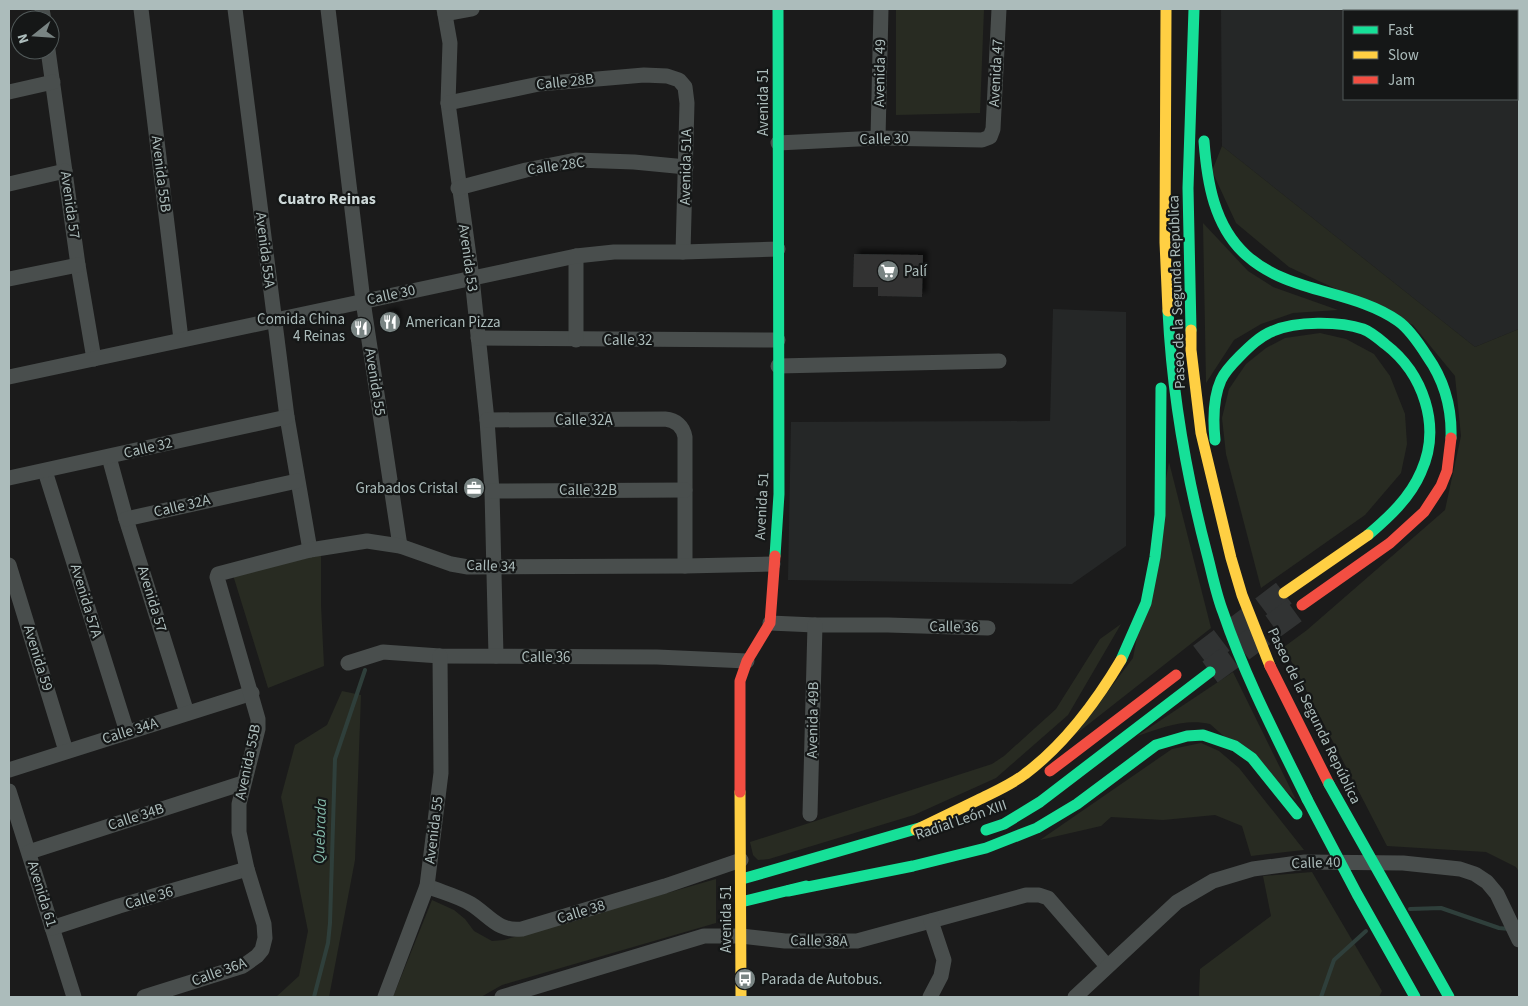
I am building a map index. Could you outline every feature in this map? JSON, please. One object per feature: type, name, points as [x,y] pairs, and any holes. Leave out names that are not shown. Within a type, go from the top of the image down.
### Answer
[{"type":"main road","name":"Avenida 51","points":[[741,997],[740,680],[747,662],[770,623],[779,494],[778,9]]},
{"type":"main road","name":"Paseo de la Segunda República","points":[[1166,9],[1165,242],[1170,351],[1182,444],[1197,517],[1225,619],[1248,678],[1357,894],[1415,997]]},
{"type":"main road","name":"Paseo de la Segunda República","points":[[1195,9],[1188,188],[1191,350],[1201,434],[1230,558],[1242,596],[1269,664],[1329,784],[1450,997]]},
{"type":"main road","points":[[1195,9],[1202,113]]},
{"type":"main road","points":[[1203,132],[1208,188],[1215,208],[1225,231],[1247,256],[1274,274],[1314,289],[1359,302],[1399,322],[1422,346],[1439,375],[1448,404],[1452,436],[1448,470],[1432,503],[1417,521],[1393,540],[1302,604]]},
{"type":"main road","points":[[916,830],[1008,785],[1025,774],[1050,753],[1070,732],[1103,691],[1123,657],[1146,603],[1155,557],[1160,514],[1161,375],[1165,242]]},
{"type":"main road","points":[[1230,558],[1214,432],[1216,403],[1221,380],[1235,361],[1254,344],[1273,331],[1297,325],[1330,324],[1363,329],[1390,346],[1410,368],[1425,396],[1430,421],[1425,465],[1412,490],[1396,509],[1370,534],[1284,593]]},
{"type":"main road","name":"Radial León XIII","points":[[742,879],[916,830],[991,805],[1036,780],[1186,667]]},
{"type":"main road","name":"Radial León XIII","points":[[972,835],[1004,824],[1040,802],[1210,672]]},
{"type":"main road","points":[[741,902],[914,866],[986,848],[1037,828],[1054,819],[1156,746],[1187,736],[1203,735],[1235,746],[1258,764],[1300,818]]},
{"type":"main road","points":[[1315,838],[1357,894]]},
{"type":"main road","points":[[788,891],[899,857]]},
{"type":"street","name":"Avenida 55B","points":[[141,9],[181,339]]},
{"type":"street","name":"Avenida 55A","points":[[234,9],[287,417],[310,550]]},
{"type":"street","name":"Avenida 55","points":[[328,9],[363,302],[400,546]]},
{"type":"street","points":[[445,12],[472,9]]},
{"type":"street","name":"Avenida 49","points":[[878,138],[881,9]]},
{"type":"street","name":"Avenida 47","points":[[990,137],[993,129],[999,9]]},
{"type":"street","name":"Avenida 53","points":[[445,12],[450,44],[448,103],[458,188],[472,278],[487,420],[492,491],[496,656]]},
{"type":"street","name":"Avenida 57","points":[[50,60],[78,265],[94,359]]},
{"type":"street","name":"Calle 28B","points":[[448,103],[539,84],[566,81],[666,76],[675,78],[682,83]]},
{"type":"street","points":[[9,92],[53,82]]},
{"type":"street","name":"Avenida 51A","points":[[682,83],[685,88],[687,103],[684,252]]},
{"type":"street","name":"Calle 30","points":[[778,143],[878,138],[982,140],[990,137]]},
{"type":"street","name":"Calle 28C","points":[[458,188],[526,170],[576,160],[634,162],[686,167]]},
{"type":"street","points":[[9,184],[65,171]]},
{"type":"street","name":"Calle 30","points":[[9,377],[576,256],[614,252],[778,249]]},
{"type":"street","points":[[576,256],[576,340]]},
{"type":"street","points":[[9,279],[78,265]]},
{"type":"street","name":"Calle 32","points":[[478,338],[778,340]]},
{"type":"street","points":[[778,366],[999,361]]},
{"type":"street","name":"Calle 32","points":[[9,478],[287,417]]},
{"type":"street","name":"Calle 32A","points":[[487,420],[670,420],[680,425],[686,437],[685,490]]},
{"type":"street","name":"Avenida 57","points":[[110,456],[126,519],[188,713]]},
{"type":"street","name":"Avenida 57A","points":[[45,471],[127,732]]},
{"type":"street","name":"Calle 32A","points":[[126,519],[297,480]]},
{"type":"street","points":[[685,490],[685,566]]},
{"type":"street","name":"Calle 32B","points":[[492,491],[685,490]]},
{"type":"street","name":"Calle 34","points":[[218,575],[310,550],[362,541],[400,546],[451,564],[468,567],[773,564]]},
{"type":"street","name":"Avenida 59","points":[[9,565],[66,751]]},
{"type":"street","name":"Avenida 55B","points":[[218,575],[257,715],[258,729],[239,804],[239,832],[264,924],[265,938],[262,950]]},
{"type":"street","name":"Calle 36","points":[[770,623],[815,626],[888,625],[988,628]]},
{"type":"street","name":"Avenida 49B","points":[[810,814],[815,626]]},
{"type":"street","name":"Calle 36","points":[[348,663],[383,652],[440,656],[657,657],[747,662]]},
{"type":"street","name":"Avenida 55","points":[[385,997],[427,886],[441,773],[440,656]]},
{"type":"street","name":"Calle 34A","points":[[9,770],[252,693]]},
{"type":"street","name":"Calle 34B","points":[[29,852],[243,783]]},
{"type":"street","name":"Avenida 61","points":[[9,790],[74,997]]},
{"type":"street","name":"Calle 38","points":[[427,886],[470,904],[502,928],[512,930],[522,929],[594,908],[741,860]]},
{"type":"street","name":"Calle 40","points":[[1076,997],[1177,902],[1213,881],[1252,869],[1305,862],[1404,863],[1460,869],[1475,874],[1487,882],[1497,894],[1519,940]]},
{"type":"street","name":"Calle 36","points":[[52,928],[248,869]]},
{"type":"street","name":"Calle 38A","points":[[502,997],[704,936],[741,936],[785,941],[857,941],[1026,895],[1039,895],[1048,898],[1107,966]]},
{"type":"street","points":[[930,997],[941,976],[944,960],[931,921]]},
{"type":"street","name":"Calle 36A","points":[[144,997],[242,966],[250,962],[262,950]]},
{"type":"shaded area","points":[[896,9],[984,9],[980,113],[896,115]]},
{"type":"shaded area","points":[[1221,9],[1519,9],[1519,329],[1475,347],[1222,146]]},
{"type":"shaded area","points":[[1222,146],[1475,347],[1519,329],[1519,872],[1516,867],[1486,852],[1387,846],[1284,647],[1307,630],[1445,510],[1461,436],[1455,376],[1413,325],[1289,267],[1236,223],[1212,171]]},
{"type":"shaded area","points":[[1203,223],[1248,271],[1273,287],[1338,310],[1293,313],[1261,324],[1234,340],[1206,383]]},
{"type":"shaded area","points":[[1053,309],[1126,312],[1126,546],[1072,584],[788,580],[791,422],[1050,421]]},
{"type":"shaded area","points":[[1320,333],[1346,339],[1374,354],[1390,376],[1405,414],[1407,444],[1401,473],[1365,515],[1261,588],[1226,454],[1222,418],[1229,389],[1246,364],[1266,348],[1285,338]]},
{"type":"shaded area","points":[[1169,462],[1211,628],[1076,734],[1133,658]]},
{"type":"shaded area","points":[[321,555],[324,666],[268,688],[233,575]]},
{"type":"shaded area","points":[[1121,624],[1068,715],[996,778],[914,815],[769,859],[758,860],[753,855],[750,842],[992,764],[1004,756],[1056,709],[1100,639]]},
{"type":"shaded area","points":[[1233,672],[1296,800],[1210,724],[1201,722],[1182,723],[1137,736]]},
{"type":"shaded area","points":[[342,691],[361,695],[355,860],[329,997],[276,997],[299,976],[308,931],[281,797],[295,745],[327,725]]},
{"type":"shaded area","points":[[1201,743],[1219,751],[1239,768],[1304,850],[1251,856],[1242,826],[1215,815],[1163,820],[1111,817],[1101,826],[1040,840],[1172,749]]},
{"type":"shaded area","points":[[1312,872],[1382,991],[1379,997],[1199,997],[1200,969],[1271,916],[1263,876]]},
{"type":"shaded area","points":[[716,879],[716,923],[502,985],[481,997],[393,997],[432,900],[454,910],[465,919],[474,931],[492,941],[504,940]]},
{"type":"building","name":"Palí","points":[[854,254],[923,255],[922,297],[878,296],[878,287],[853,287]]},
{"type":"building","name":"American Pizza","points":[[394,312],[398,328],[386,329],[382,315]]},
{"type":"waterway","name":"Quebrada","points":[[314,997],[328,943],[330,923],[335,759],[365,670]]},
{"type":"waterway","points":[[1410,909],[1441,908],[1499,928],[1509,929]]},
{"type":"waterway","points":[[1321,997],[1334,960],[1366,931]]},
{"type":"tunnel","points":[[1201,656],[1284,593]]},
{"type":"tunnel","points":[[1210,672],[1302,605]]},
{"type":"traffic: fast","points":[[775,556],[779,494],[778,9]]},
{"type":"traffic: fast","points":[[1191,330],[1188,188],[1194,9]]},
{"type":"traffic: fast","points":[[1204,141],[1207,172],[1214,202],[1226,231],[1235,243],[1246,255],[1263,268],[1281,277],[1361,303],[1380,311],[1402,324],[1414,337],[1438,375],[1446,395],[1450,416],[1451,438]]},
{"type":"traffic: fast","points":[[1168,311],[1173,372],[1186,464],[1216,591],[1251,684],[1307,799]]},
{"type":"traffic: fast","points":[[1215,440],[1214,409],[1216,394],[1221,380],[1232,364],[1259,339],[1268,333],[1293,325],[1318,323],[1353,326],[1372,333],[1398,356],[1410,370],[1419,385],[1429,419],[1430,437],[1421,472],[1411,490],[1391,514],[1368,535]]},
{"type":"traffic: fast","points":[[1121,660],[1146,603],[1155,557],[1160,515],[1161,388]]},
{"type":"traffic: fast","points":[[986,830],[1004,824],[1040,802],[1210,672]]},
{"type":"traffic: fast","points":[[788,891],[913,866],[986,848],[1037,828],[1077,804],[1156,745],[1187,736],[1203,735],[1235,746],[1252,758],[1297,814]]},
{"type":"traffic: fast","points":[[1329,784],[1449,997]]},
{"type":"traffic: fast","points":[[1307,799],[1357,894],[1415,997]]},
{"type":"traffic: fast","points":[[742,879],[933,824]]},
{"type":"traffic: fast","points":[[741,902],[806,886]]},
{"type":"traffic: slow","points":[[1166,9],[1165,242],[1168,311]]},
{"type":"traffic: slow","points":[[1191,330],[1191,350],[1201,433],[1231,558],[1242,595],[1270,666]]},
{"type":"traffic: slow","points":[[1284,593],[1368,535]]},
{"type":"traffic: slow","points":[[916,830],[1008,785],[1040,762],[1079,722],[1121,660]]},
{"type":"traffic: slow","points":[[740,792],[741,997]]},
{"type":"traffic: jam","points":[[1302,605],[1390,543],[1424,512],[1441,486],[1447,471],[1451,438]]},
{"type":"traffic: jam","points":[[740,792],[740,681],[747,661],[770,623],[775,556]]},
{"type":"traffic: jam","points":[[1270,666],[1329,784]]},
{"type":"traffic: jam","points":[[1050,771],[1176,675]]},
{"type":"place","name":"Palí","points":[[888,271]]},
{"type":"place","name":"American Pizza","points":[[390,322]]},
{"type":"place","name":"Comida China 4 Reinas","points":[[361,328]]},
{"type":"place","name":"Grabados Cristal","points":[[474,488]]},
{"type":"place","name":"Parada de Autobus.","points":[[745,979]]},
{"type":"district","name":"Cuatro Reinas","points":[[327,199]]}]
